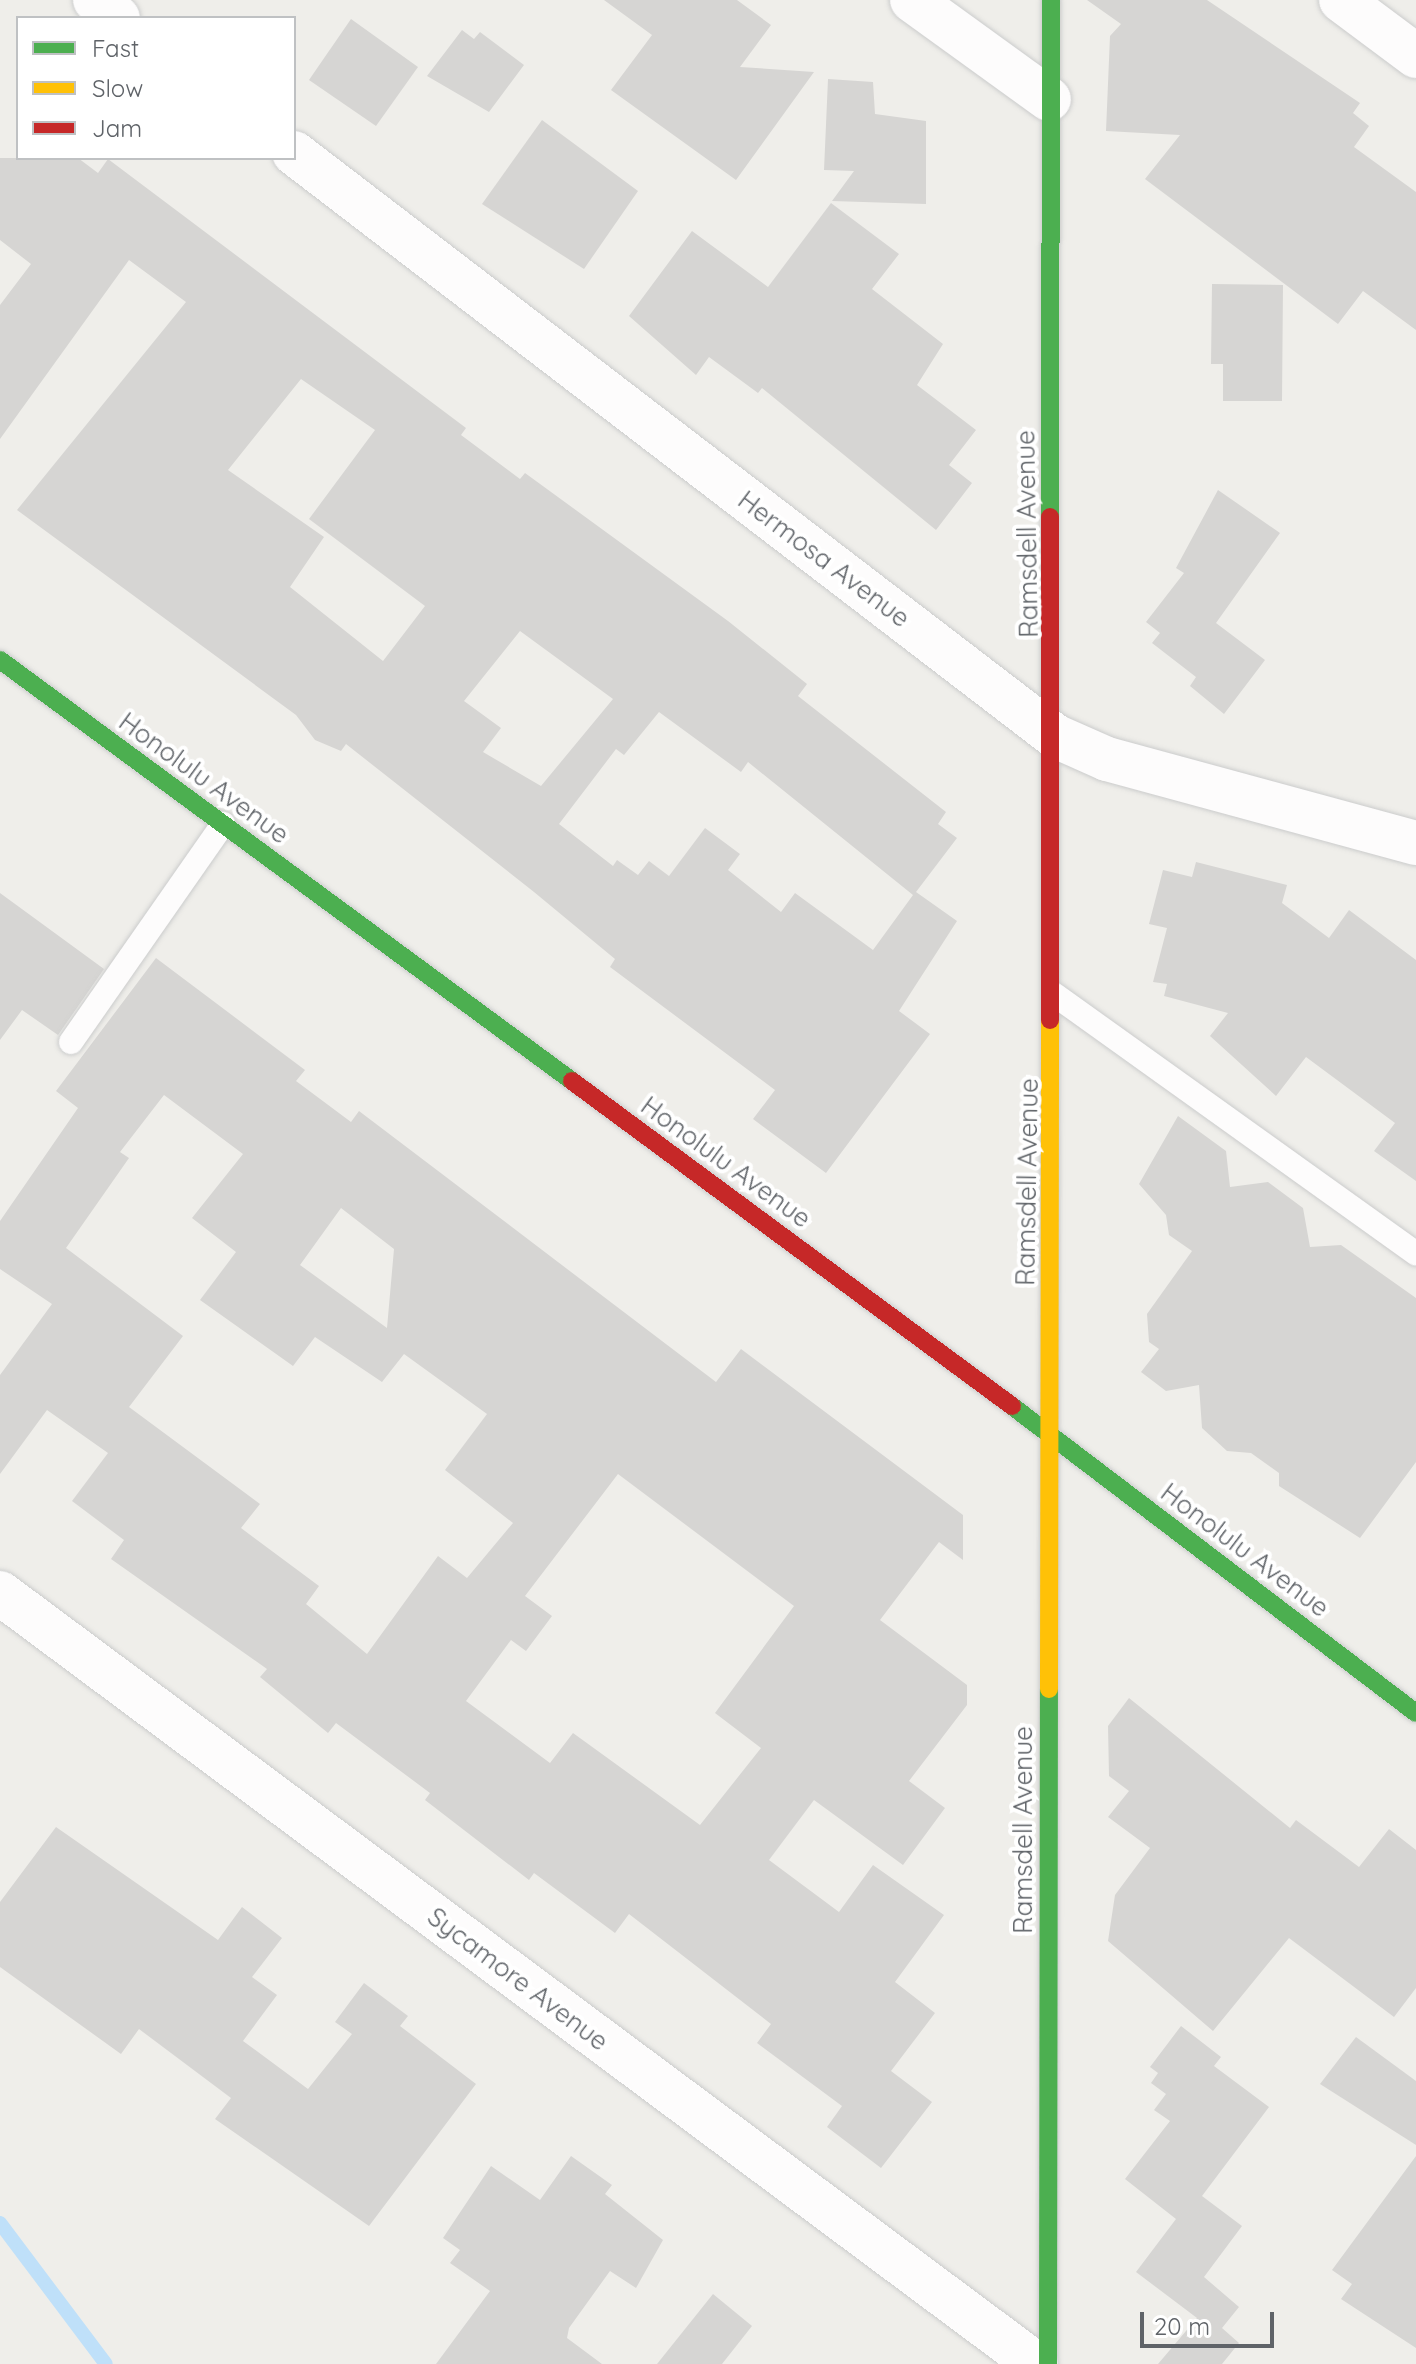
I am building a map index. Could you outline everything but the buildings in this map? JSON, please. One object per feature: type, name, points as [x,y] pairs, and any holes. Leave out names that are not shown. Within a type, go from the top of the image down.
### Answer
[{"type":"street","points":[[95,0],[115,16]]},
{"type":"street","points":[[912,0],[1049,99]]},
{"type":"street","name":"Ramsdell Avenue","points":[[1048,2364],[1048,1433],[1055,995],[1051,0]]},
{"type":"street","points":[[1341,0],[1416,56]]},
{"type":"street","name":"Hermosa Avenue","points":[[296,155],[1055,736],[1107,759],[1416,843]]},
{"type":"street","name":"Honolulu Avenue","points":[[0,660],[1048,1433],[1416,1713]]},
{"type":"street","name":"Sycamore Avenue","points":[[0,1593],[1036,2364]]},
{"type":"lane","points":[[71,1042],[223,824]]},
{"type":"lane","points":[[1055,995],[1416,1253]]},
{"type":"waterway","points":[[0,2223],[106,2364]]},
{"type":"traffic: fast","points":[[1050,517],[1051,0]]},
{"type":"traffic: fast","points":[[0,660],[572,1081]]},
{"type":"traffic: fast","points":[[1012,1406],[1416,1713]]},
{"type":"traffic: fast","points":[[1048,2364],[1049,1689]]},
{"type":"traffic: slow","points":[[1049,1689],[1050,1020]]},
{"type":"traffic: jam","points":[[1050,517],[1050,1020]]},
{"type":"traffic: jam","points":[[572,1081],[1012,1406]]}]
